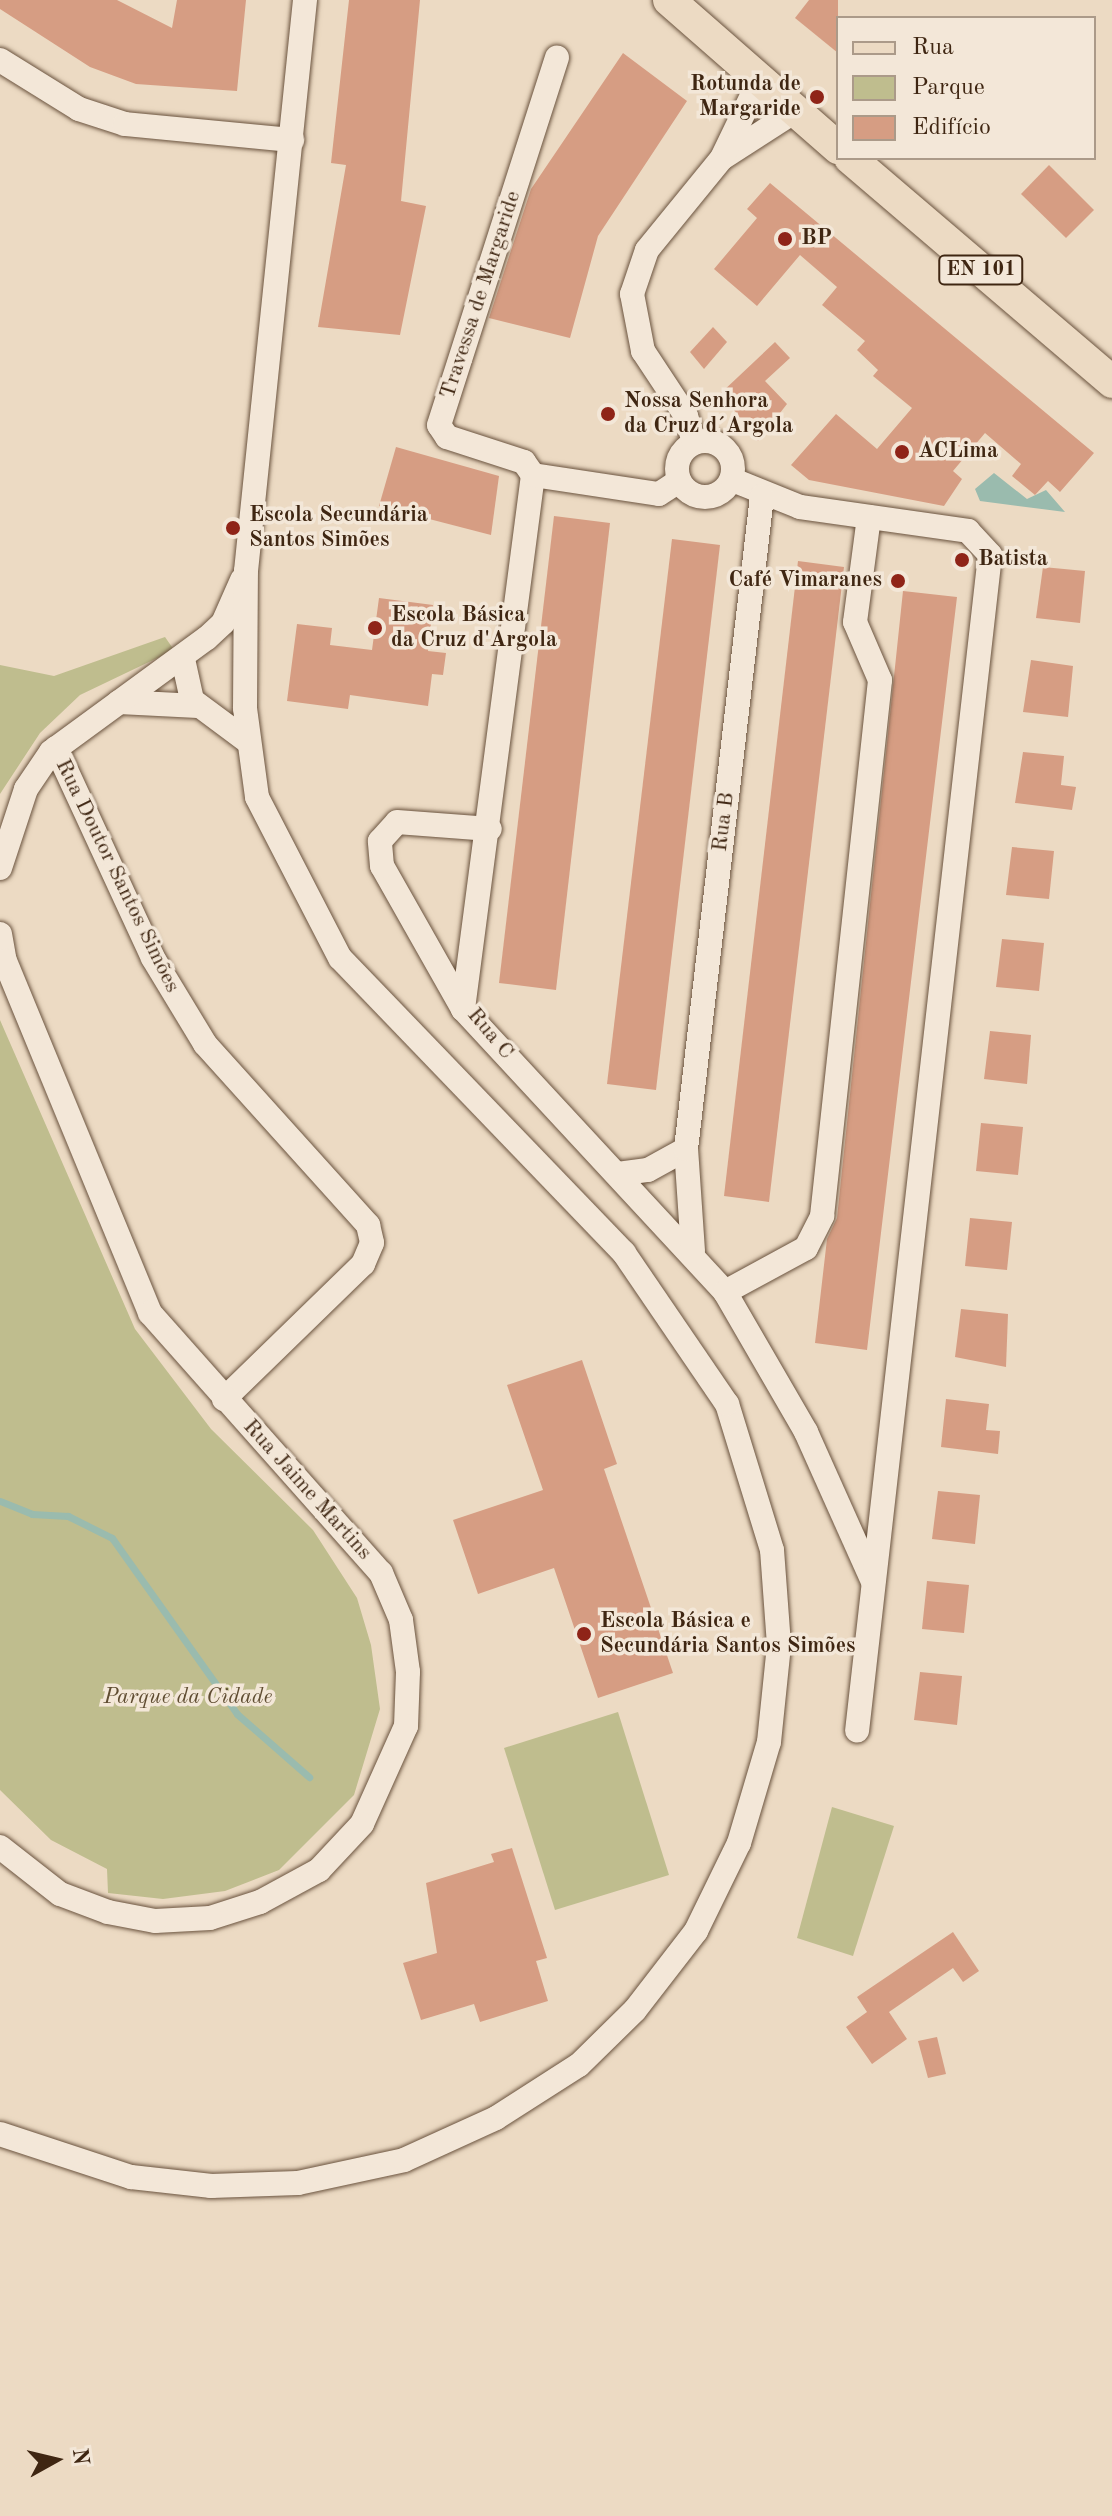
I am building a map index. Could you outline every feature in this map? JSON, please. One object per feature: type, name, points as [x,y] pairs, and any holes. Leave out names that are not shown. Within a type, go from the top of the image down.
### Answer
[{"type":"main road","points":[[669,0],[836,146]]},
{"type":"main road","name":"EN 101","points":[[852,160],[1112,382]]},
{"type":"street","points":[[0,2134],[131,2177],[269,2184],[404,2160],[496,2118],[579,2065],[635,2010],[696,1931],[739,1843],[769,1742],[779,1645],[772,1550],[727,1404],[624,1253],[340,958],[275,841],[247,741],[235,714],[245,657],[246,571],[305,0]]},
{"type":"street","name":"Travessa de Margaride","points":[[533,475],[524,462],[447,437],[439,425],[557,58]]},
{"type":"street","points":[[0,60],[79,109],[125,124],[292,140]]},
{"type":"street","points":[[694,442],[686,416],[643,351],[632,294],[647,250],[722,158],[759,81]]},
{"type":"street","points":[[722,158],[795,111]]},
{"type":"street","points":[[694,442],[716,442],[732,458],[733,480],[717,496],[695,497],[679,481],[678,459],[694,442]]},
{"type":"street","points":[[533,475],[659,494],[679,481]]},
{"type":"street","name":"Rua C","points":[[533,475],[490,829],[463,1009],[693,1251],[725,1292],[806,1432],[873,1582]]},
{"type":"street","points":[[733,480],[762,496],[869,517],[968,531],[990,555],[857,1731]]},
{"type":"street","name":"Rua B","points":[[693,1251],[686,1149],[762,496]]},
{"type":"street","points":[[725,1292],[806,1248],[822,1216],[880,680],[855,622],[869,517]]},
{"type":"street","points":[[0,868],[26,789],[56,748],[183,659],[207,638],[223,623],[246,571]]},
{"type":"street","points":[[207,638],[245,657]]},
{"type":"street","points":[[183,659],[185,690],[198,706]]},
{"type":"street","points":[[119,702],[198,706],[235,714]]},
{"type":"street","name":"Rua Doutor Santos Simões","points":[[56,748],[153,958],[198,1034],[368,1225],[372,1243],[363,1264],[224,1399]]},
{"type":"street","points":[[463,1009],[382,866],[380,841],[397,822],[490,829]]},
{"type":"street","name":"Rua Jaime Martins","points":[[0,934],[5,961],[150,1313],[381,1573],[401,1620],[408,1672],[406,1726],[390,1773],[362,1824],[319,1870],[260,1902],[210,1918],[155,1921],[108,1912],[60,1894],[0,1847]]},
{"type":"street","points":[[618,1174],[648,1170],[686,1149]]},
{"type":"green space","points":[[165,637],[174,650],[80,695],[40,733],[0,794],[0,665],[54,676]]},
{"type":"green space","name":"Parque da Cidade","points":[[0,1020],[135,1329],[211,1429],[313,1530],[357,1598],[371,1645],[380,1709],[354,1795],[279,1870],[225,1891],[163,1899],[108,1893],[107,1869],[51,1840],[0,1790]]},
{"type":"green space","points":[[618,1712],[669,1875],[555,1910],[504,1748]]},
{"type":"green space","points":[[832,1807],[894,1826],[853,1956],[797,1938]]},
{"type":"shaded area","points":[[994,473],[1027,499],[1046,490],[1065,512],[980,501],[975,489]]},
{"type":"building","points":[[0,0],[117,0],[172,28],[177,0],[246,0],[237,91],[136,84],[90,67],[0,9]]},
{"type":"building","points":[[349,0],[420,0],[401,201],[426,206],[400,335],[318,327],[346,165],[331,163]]},
{"type":"building","points":[[809,0],[838,0],[836,51],[795,18]]},
{"type":"building","points":[[623,53],[687,101],[598,236],[570,338],[489,318],[531,189]]},
{"type":"building","points":[[1049,165],[1094,210],[1066,238],[1021,194]]},
{"type":"building","points":[[770,183],[1094,453],[1060,492],[1048,481],[1035,495],[1012,476],[1021,464],[985,433],[953,471],[962,479],[944,506],[809,480],[791,465],[836,414],[877,449],[912,408],[873,376],[878,370],[857,350],[865,341],[822,305],[837,287],[800,255],[757,306],[714,269],[757,218],[747,209]]},
{"type":"building","points":[[713,327],[727,342],[704,369],[690,352]]},
{"type":"building","points":[[775,342],[790,358],[765,381],[787,404],[758,441],[721,393]]},
{"type":"building","points":[[396,447],[499,476],[491,535],[379,506]]},
{"type":"building","points":[[554,516],[610,523],[556,990],[499,983]]},
{"type":"building","points":[[672,539],[720,545],[656,1090],[607,1084]]},
{"type":"building","points":[[798,561],[844,567],[769,1202],[724,1196]]},
{"type":"building","points":[[1043,567],[1085,571],[1080,623],[1036,618]]},
{"type":"building","points":[[903,591],[957,597],[867,1350],[815,1343],[827,1239],[837,1218]]},
{"type":"building","points":[[379,598],[433,605],[428,651],[446,653],[443,675],[432,674],[428,706],[350,695],[348,709],[287,701],[297,624],[332,628],[330,645],[372,650]]},
{"type":"building","points":[[1031,660],[1073,666],[1068,717],[1023,712]]},
{"type":"building","points":[[1023,752],[1064,756],[1061,785],[1076,787],[1072,810],[1015,803]]},
{"type":"building","points":[[1012,847],[1054,851],[1049,899],[1006,895]]},
{"type":"building","points":[[1002,939],[1044,943],[1039,991],[996,987]]},
{"type":"building","points":[[990,1031],[1031,1035],[1027,1084],[984,1079]]},
{"type":"building","points":[[981,1123],[1023,1127],[1018,1175],[976,1171]]},
{"type":"building","points":[[970,1218],[1012,1222],[1007,1270],[965,1266]]},
{"type":"building","points":[[961,1309],[1008,1314],[1006,1367],[955,1357]]},
{"type":"building","points":[[582,1360],[617,1464],[604,1469],[673,1673],[598,1698],[554,1568],[478,1594],[453,1520],[543,1490],[507,1385]]},
{"type":"building","points":[[946,1399],[989,1404],[986,1430],[1000,1431],[998,1454],[941,1447]]},
{"type":"building","points":[[938,1491],[980,1495],[975,1544],[932,1539]]},
{"type":"building","points":[[927,1581],[969,1585],[964,1633],[922,1629]]},
{"type":"building","points":[[920,1672],[962,1676],[957,1725],[914,1720]]},
{"type":"building","points":[[512,1848],[547,1958],[536,1961],[548,2001],[480,2022],[474,2004],[421,2020],[403,1963],[437,1953],[426,1883],[494,1862],[491,1854]]},
{"type":"building","points":[[953,1932],[979,1971],[963,1982],[953,1968],[889,2012],[907,2039],[872,2064],[846,2027],[867,2012],[857,1997]]},
{"type":"building","points":[[937,2037],[946,2074],[928,2078],[918,2041]]},
{"type":"waterway","points":[[0,1501],[32,1514],[68,1516],[112,1538],[237,1714],[309,1777]]},
{"type":"place","name":"Rotunda de Margaride","points":[[817,97]]},
{"type":"place","name":"BP","points":[[785,239]]},
{"type":"place","name":"Nossa Senhora da Cruz d´Argola","points":[[608,414]]},
{"type":"place","name":"ACLima","points":[[902,452]]},
{"type":"place","name":"Escola Secundária Santos Simões","points":[[233,528]]},
{"type":"place","name":"Batista","points":[[962,560]]},
{"type":"place","name":"Café Vimaranes","points":[[898,581]]},
{"type":"place","name":"Escola Básica da Cruz d'Argola","points":[[375,628]]},
{"type":"place","name":"Escola Básica e Secundária Santos Simões","points":[[584,1634]]}]
